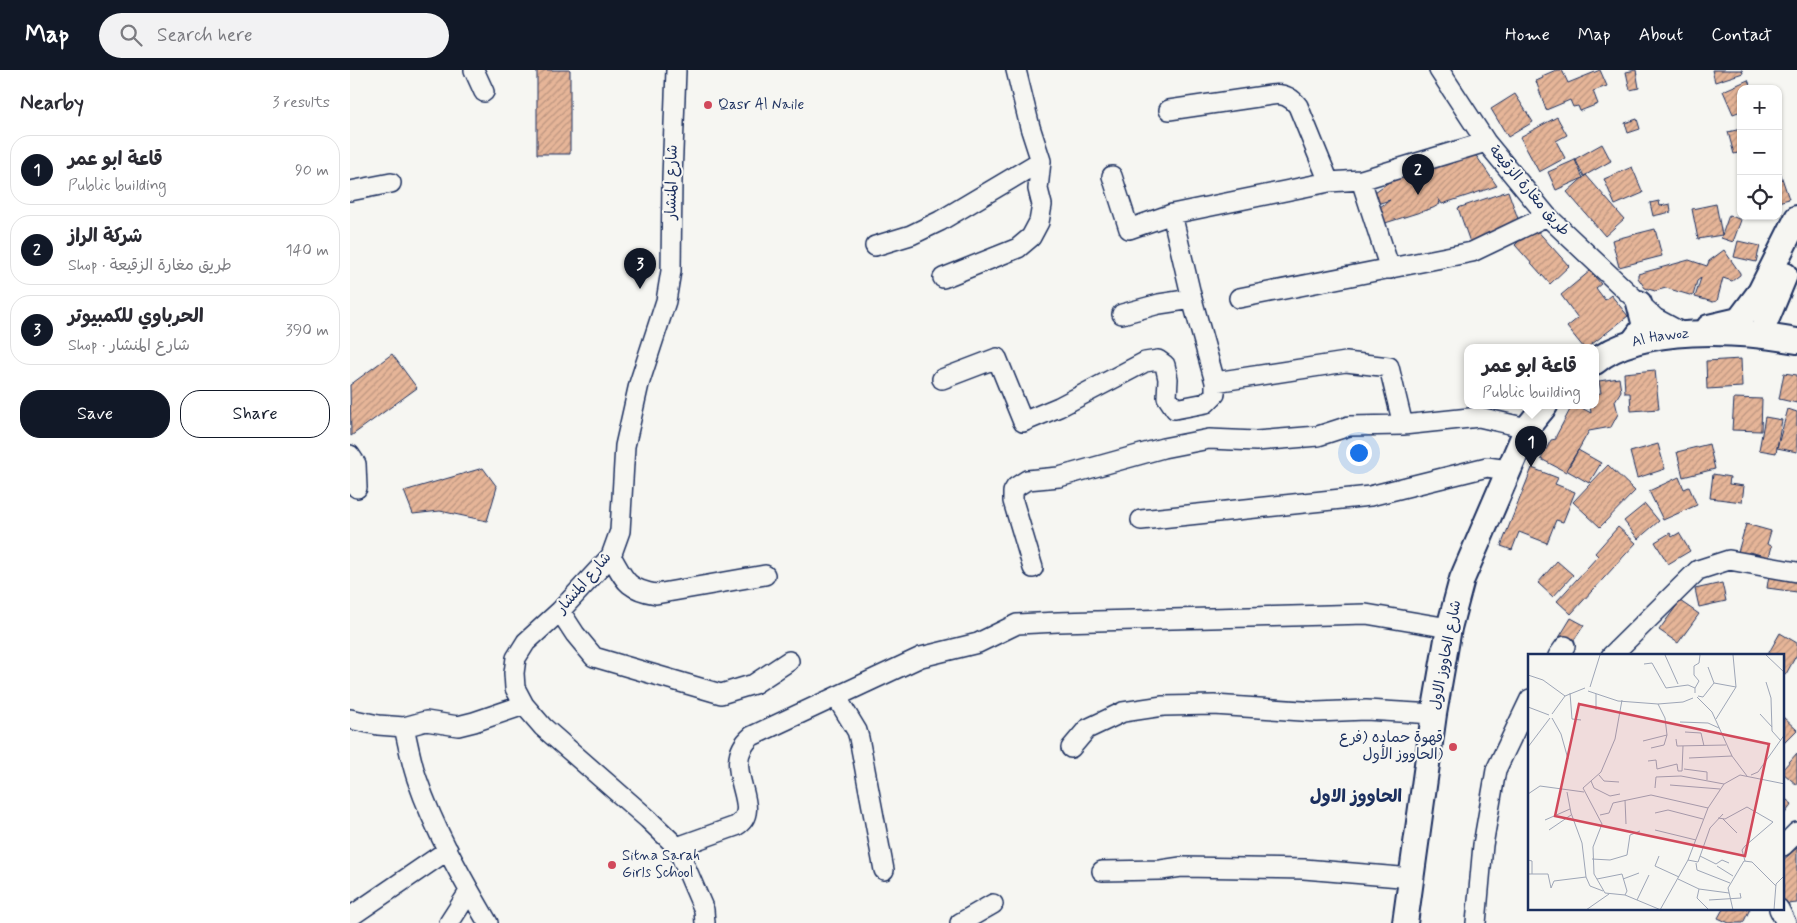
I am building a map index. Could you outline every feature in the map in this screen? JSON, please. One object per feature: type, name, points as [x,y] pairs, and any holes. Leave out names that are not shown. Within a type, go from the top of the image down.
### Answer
[{"type":"main road","points":[[1683,333],[1739,320],[1760,292],[1797,218]]},
{"type":"main road","points":[[1760,335],[1797,250]]},
{"type":"main road","points":[[1633,342],[1645,326],[1639,303]]},
{"type":"main road","name":"Al Hawoz","points":[[1599,358],[1604,354],[1633,342],[1683,333],[1760,335],[1797,342]]},
{"type":"main road","points":[[1526,428],[1542,409]]},
{"type":"main road","name":"شارع الحاووز الاول","points":[[1405,923],[1434,714],[1449,628],[1462,579],[1526,428]]},
{"type":"street","points":[[474,70],[484,92]]},
{"type":"street","name":"شارع المنشار","points":[[676,70],[671,272],[666,301],[639,384],[625,446],[620,531],[611,556],[560,610],[526,642],[516,658],[514,673],[515,688],[524,705],[543,727],[648,819],[676,847],[704,910],[705,923]]},
{"type":"street","points":[[943,278],[1016,249],[1031,237],[1039,222],[1041,197],[1038,188],[1041,161],[1016,70]]},
{"type":"street","name":"طريق مغارة الزقيعة","points":[[1439,70],[1486,142],[1547,216],[1655,318],[1683,333]]},
{"type":"street","points":[[1169,110],[1271,95],[1284,95],[1298,106],[1329,182]]},
{"type":"street","points":[[1112,176],[1130,229],[1172,214],[1329,182],[1361,180],[1486,142]]},
{"type":"street","points":[[875,246],[911,235],[1041,161]]},
{"type":"street","points":[[1361,180],[1390,269]]},
{"type":"street","points":[[350,191],[391,183]]},
{"type":"street","points":[[942,379],[997,358],[1023,422],[1059,407],[1145,362],[1158,360],[1165,365],[1168,379],[1167,397],[1175,408],[1206,403],[1215,394],[1215,382],[1192,299],[1172,214]]},
{"type":"street","points":[[1239,298],[1472,252],[1547,216]]},
{"type":"street","points":[[1122,314],[1159,304],[1192,299]]},
{"type":"street","points":[[1215,382],[1346,362],[1389,367],[1403,425]]},
{"type":"street","points":[[1033,568],[1013,501],[1015,489],[1024,481],[1059,477],[1163,448],[1209,439],[1256,441],[1318,436],[1348,426],[1403,425],[1479,417],[1526,428]]},
{"type":"street","points":[[350,455],[356,464],[357,488]]},
{"type":"street","points":[[1141,520],[1370,496],[1486,467],[1508,470]]},
{"type":"street","points":[[611,556],[628,584],[641,592],[656,594],[765,575]]},
{"type":"street","points":[[1613,654],[1698,570],[1729,560],[1797,572]]},
{"type":"street","points":[[560,610],[575,634],[594,657],[721,694],[754,684],[789,661]]},
{"type":"street","points":[[676,847],[736,826],[743,820],[747,809],[738,772],[738,760],[739,753],[747,741],[755,734],[837,698],[921,657],[978,644],[1009,627],[1026,623],[1366,614],[1449,628]]},
{"type":"street","points":[[837,698],[857,731],[859,738],[884,870]]},
{"type":"street","points":[[1476,923],[1483,845],[1496,770],[1528,703]]},
{"type":"street","points":[[350,719],[378,725],[404,727],[426,722],[458,726],[524,705]]},
{"type":"street","points":[[1071,748],[1086,729],[1123,712],[1163,706],[1214,705],[1317,712],[1366,710],[1434,714]]},
{"type":"street","points":[[404,727],[416,777],[430,813],[488,923]]},
{"type":"street","points":[[1784,845],[1797,832]]},
{"type":"street","points":[[350,917],[448,850]]},
{"type":"street","points":[[1102,871],[1161,870],[1181,867],[1276,869],[1412,878]]},
{"type":"street","points":[[449,923],[470,892]]},
{"type":"street","points":[[960,923],[993,904]]},
{"type":"street","points":[[1780,910],[1786,923]]},
{"type":"building","points":[[537,70],[570,70],[570,154],[537,154]]},
{"type":"building","points":[[1556,70],[1562,70],[1568,83],[1600,70],[1607,86],[1593,91],[1598,104],[1580,111],[1578,106],[1573,107],[1570,100],[1546,110],[1536,81]]},
{"type":"building","points":[[1636,70],[1639,88],[1630,90],[1626,72]]},
{"type":"building","points":[[1712,70],[1742,70],[1743,73],[1715,82]]},
{"type":"building","points":[[1748,80],[1750,85],[1737,85],[1737,112],[1733,114],[1723,91]]},
{"type":"building","points":[[1515,94],[1533,122],[1508,137],[1491,109]]},
{"type":"building","points":[[1557,117],[1567,135],[1556,141],[1565,158],[1539,172],[1520,137]]},
{"type":"building","points":[[1637,119],[1640,129],[1628,133],[1625,123]]},
{"type":"building","points":[[1737,130],[1737,153],[1734,154],[1728,132]]},
{"type":"building","points":[[1602,144],[1611,161],[1584,176],[1575,159]]},
{"type":"building","points":[[1475,154],[1497,186],[1442,204],[1438,198],[1440,204],[1433,208],[1382,224],[1377,209],[1390,200],[1377,204],[1372,194],[1389,182]]},
{"type":"building","points":[[1575,160],[1583,178],[1556,190],[1548,172]]},
{"type":"building","points":[[1632,167],[1643,193],[1615,205],[1604,179]]},
{"type":"building","points":[[1586,175],[1624,219],[1605,236],[1567,192]]},
{"type":"building","points":[[1782,178],[1789,199],[1782,201]]},
{"type":"building","points":[[1508,191],[1521,227],[1471,245],[1458,208]]},
{"type":"building","points":[[1659,201],[1660,206],[1670,204],[1671,212],[1653,216],[1650,203]]},
{"type":"building","points":[[1716,204],[1722,235],[1698,239],[1692,209]]},
{"type":"building","points":[[1729,215],[1737,220],[1741,220],[1733,242],[1721,238]]},
{"type":"building","points":[[1534,227],[1569,266],[1550,284],[1515,245]]},
{"type":"building","points":[[1655,229],[1662,256],[1619,267],[1612,240]]},
{"type":"building","points":[[1738,241],[1760,246],[1756,262],[1734,257]]},
{"type":"building","points":[[1724,250],[1740,275],[1732,281],[1723,278],[1717,301],[1713,302],[1695,297],[1701,278],[1697,281],[1693,296],[1666,288],[1655,291],[1645,288],[1638,278],[1638,274],[1689,260],[1707,266],[1709,261]]},
{"type":"building","points":[[1590,271],[1601,284],[1596,288],[1605,300],[1611,295],[1628,316],[1592,344],[1581,344],[1567,327],[1578,318],[1561,295]]},
{"type":"building","points":[[392,354],[417,388],[351,436],[350,385]]},
{"type":"building","points":[[1741,359],[1742,387],[1707,389],[1706,361]]},
{"type":"building","points":[[1655,370],[1659,409],[1631,411],[1630,393],[1625,393],[1624,373]]},
{"type":"building","points":[[1784,373],[1797,375],[1797,403],[1779,399]]},
{"type":"building","points":[[1619,378],[1621,391],[1615,401],[1618,414],[1611,427],[1589,431],[1566,472],[1541,459],[1551,440],[1556,439],[1570,409],[1584,409],[1591,413],[1590,409],[1599,409],[1599,393],[1601,393],[1599,381]]},
{"type":"building","points":[[1734,398],[1762,399],[1761,431],[1732,430]]},
{"type":"building","points":[[1788,409],[1797,412],[1797,452],[1777,448]]},
{"type":"building","points":[[1765,417],[1782,420],[1776,453],[1759,450]]},
{"type":"building","points":[[1658,444],[1665,469],[1637,478],[1630,452]]},
{"type":"building","points":[[1709,444],[1715,469],[1683,477],[1677,452]]},
{"type":"building","points":[[1578,450],[1601,463],[1589,483],[1566,470]]},
{"type":"building","points":[[1608,465],[1635,491],[1600,527],[1573,502]]},
{"type":"building","points":[[483,468],[497,487],[487,521],[440,511],[413,514],[404,491]]},
{"type":"building","points":[[1532,468],[1558,478],[1555,484],[1575,492],[1563,522],[1556,520],[1547,543],[1519,532],[1512,550],[1501,546]]},
{"type":"building","points":[[1713,474],[1730,477],[1729,484],[1744,486],[1742,502],[1710,498]]},
{"type":"building","points":[[1679,477],[1684,489],[1689,487],[1697,505],[1663,520],[1649,491]]},
{"type":"building","points":[[1645,504],[1659,521],[1638,539],[1624,521]]},
{"type":"building","points":[[1746,524],[1771,531],[1767,544],[1772,546],[1769,557],[1749,552],[1748,555],[1738,552]]},
{"type":"building","points":[[1618,527],[1636,543],[1571,614],[1557,601],[1598,556],[1595,553]]},
{"type":"building","points":[[1670,533],[1672,537],[1679,533],[1690,551],[1668,564],[1655,542]]},
{"type":"building","points":[[1557,561],[1573,575],[1553,597],[1538,583]]},
{"type":"building","points":[[1771,561],[1797,565],[1797,592],[1767,588]]},
{"type":"building","points":[[1722,583],[1726,601],[1699,607],[1695,589]]},
{"type":"building","points":[[1680,601],[1699,614],[1678,643],[1659,630]]},
{"type":"building","points":[[1571,618],[1584,625],[1569,648],[1557,641]]},
{"type":"building","points":[[1780,633],[1797,643],[1797,654],[1786,674],[1784,673],[1784,654],[1768,654]]},
{"type":"building","points":[[1784,718],[1797,730],[1784,743]]},
{"type":"building","points":[[1797,753],[1797,785],[1784,774],[1784,768]]},
{"type":"building","points":[[1784,798],[1792,804],[1784,815]]},
{"type":"building","points":[[1797,848],[1797,903],[1787,904],[1784,900],[1784,859]]},
{"type":"building","points":[[1722,910],[1750,910],[1743,923],[1729,923],[1718,918]]},
{"type":"place","name":"Qasr Al Naile","points":[[708,105]]},
{"type":"place","name":"شركة الراز","points":[[1418,195]]},
{"type":"place","name":"الحرباوي للكمبيوتر","points":[[640,289]]},
{"type":"place","name":"قاعة ابو عمر","points":[[1531,467]]},
{"type":"place","name":"قهوة حماده (فرع الحاووز الأول)","points":[[1453,747]]},
{"type":"place","name":"Sitna Sarah Girls School","points":[[612,865]]},
{"type":"district","name":"الحاووز الاول","points":[[1356,797]]}]
